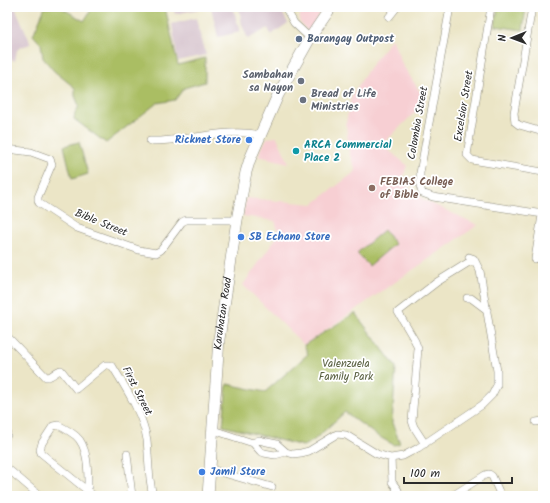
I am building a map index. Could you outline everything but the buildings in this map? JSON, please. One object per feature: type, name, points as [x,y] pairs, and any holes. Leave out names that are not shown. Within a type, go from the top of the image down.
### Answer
[{"type":"main road","name":"Karuhatan Road","points":[[208,496],[219,339],[237,220],[250,159],[278,95],[310,38],[331,7]]},
{"type":"street","points":[[285,7],[294,23],[310,38]]},
{"type":"street","points":[[389,17],[397,7]]},
{"type":"street","name":"Colombia Street","points":[[450,7],[421,168],[420,186],[422,193],[433,197],[543,213]]},
{"type":"street","name":"Excelsior Street","points":[[491,7],[467,155],[472,160],[543,172]]},
{"type":"street","points":[[532,7],[514,113],[515,122],[519,125],[543,132]]},
{"type":"street","points":[[150,141],[220,134],[260,135]]},
{"type":"street","name":"Bible Street","points":[[7,149],[31,152],[52,160],[52,164],[38,197],[39,203],[77,228],[139,250],[156,253],[161,250],[182,222],[186,220],[237,220]]},
{"type":"street","points":[[535,259],[543,213]]},
{"type":"street","points":[[253,443],[259,440],[277,444],[286,452],[293,454],[309,451],[337,434],[346,435],[377,454],[390,458],[403,456],[425,444],[482,405],[492,395],[497,386],[497,371],[480,271],[471,258],[398,312],[418,349],[412,421],[414,427],[425,444]]},
{"type":"street","points":[[467,298],[471,298],[487,310]]},
{"type":"street","name":"First Street","points":[[7,336],[46,377],[50,377],[57,371],[61,370],[76,389],[104,365],[113,367],[144,428],[147,440],[149,479],[154,496]]},
{"type":"street","points":[[88,490],[88,471],[85,452],[80,441],[77,437],[58,425],[53,426],[42,443],[40,450],[41,453],[94,496]]},
{"type":"street","points":[[213,430],[253,443],[260,451],[264,453],[275,455],[286,452]]},
{"type":"street","points":[[127,454],[132,496]]},
{"type":"street","points":[[390,458],[392,482],[398,490],[393,494]]},
{"type":"street","points":[[7,468],[40,496]]},
{"type":"street","points":[[210,469],[272,487]]},
{"type":"street","points":[[452,496],[484,475],[489,474],[492,476],[501,496]]},
{"type":"shaded area","points":[[7,7],[15,7],[31,44],[17,50],[15,61],[11,59],[7,61]]},
{"type":"shaded area","points":[[173,7],[210,7],[175,14]]},
{"type":"shaded area","points":[[211,7],[233,7],[240,32],[218,37]]},
{"type":"shaded area","points":[[239,7],[279,7],[288,23],[271,35],[268,28],[248,39],[242,25]]},
{"type":"shaded area","points":[[302,7],[314,7],[321,12],[308,32],[299,21]]},
{"type":"shaded area","points":[[196,18],[206,55],[178,61],[172,24]]},
{"type":"shaded area","name":"FEBIAS College of Bible","points":[[392,38],[402,64],[426,101],[382,145],[407,165],[402,182],[424,200],[478,225],[304,345],[243,285],[279,234],[275,221],[243,216],[246,198],[313,204],[356,171],[349,153],[346,123],[351,97],[369,68]]},
{"type":"shaded area","points":[[277,137],[289,163],[258,156],[267,138]]},
{"type":"green space","points":[[45,7],[60,7],[84,21],[93,7],[165,7],[178,65],[205,58],[205,82],[184,88],[175,100],[157,103],[106,143],[74,119],[75,113],[79,106],[75,96],[75,88],[54,71],[43,58],[41,44],[33,35]]},
{"type":"green space","points":[[498,7],[526,7],[523,30],[495,26]]},
{"type":"green space","points":[[79,142],[88,174],[72,179],[64,146]]},
{"type":"green space","points":[[384,230],[395,244],[369,266],[357,253]]},
{"type":"green space","name":"Valenzuela Family Park","points":[[355,313],[396,367],[392,423],[400,443],[394,445],[376,435],[345,412],[313,441],[303,446],[223,426],[227,384],[265,392],[308,354],[304,345]]},
{"type":"place","name":"Barangay Outpost","points":[[299,39]]},
{"type":"place","name":"Sambahan sa Nayon","points":[[301,81]]},
{"type":"place","name":"Bread of Life Ministries","points":[[303,100]]},
{"type":"place","name":"Ricknet Store","points":[[249,140]]},
{"type":"place","name":"ARCA Commercial Place 2","points":[[296,151]]},
{"type":"place","name":"FEBIAS College of Bible","points":[[372,188]]},
{"type":"place","name":"SB Echano Store","points":[[241,237]]},
{"type":"place","name":"Jamil Store","points":[[202,472]]}]
